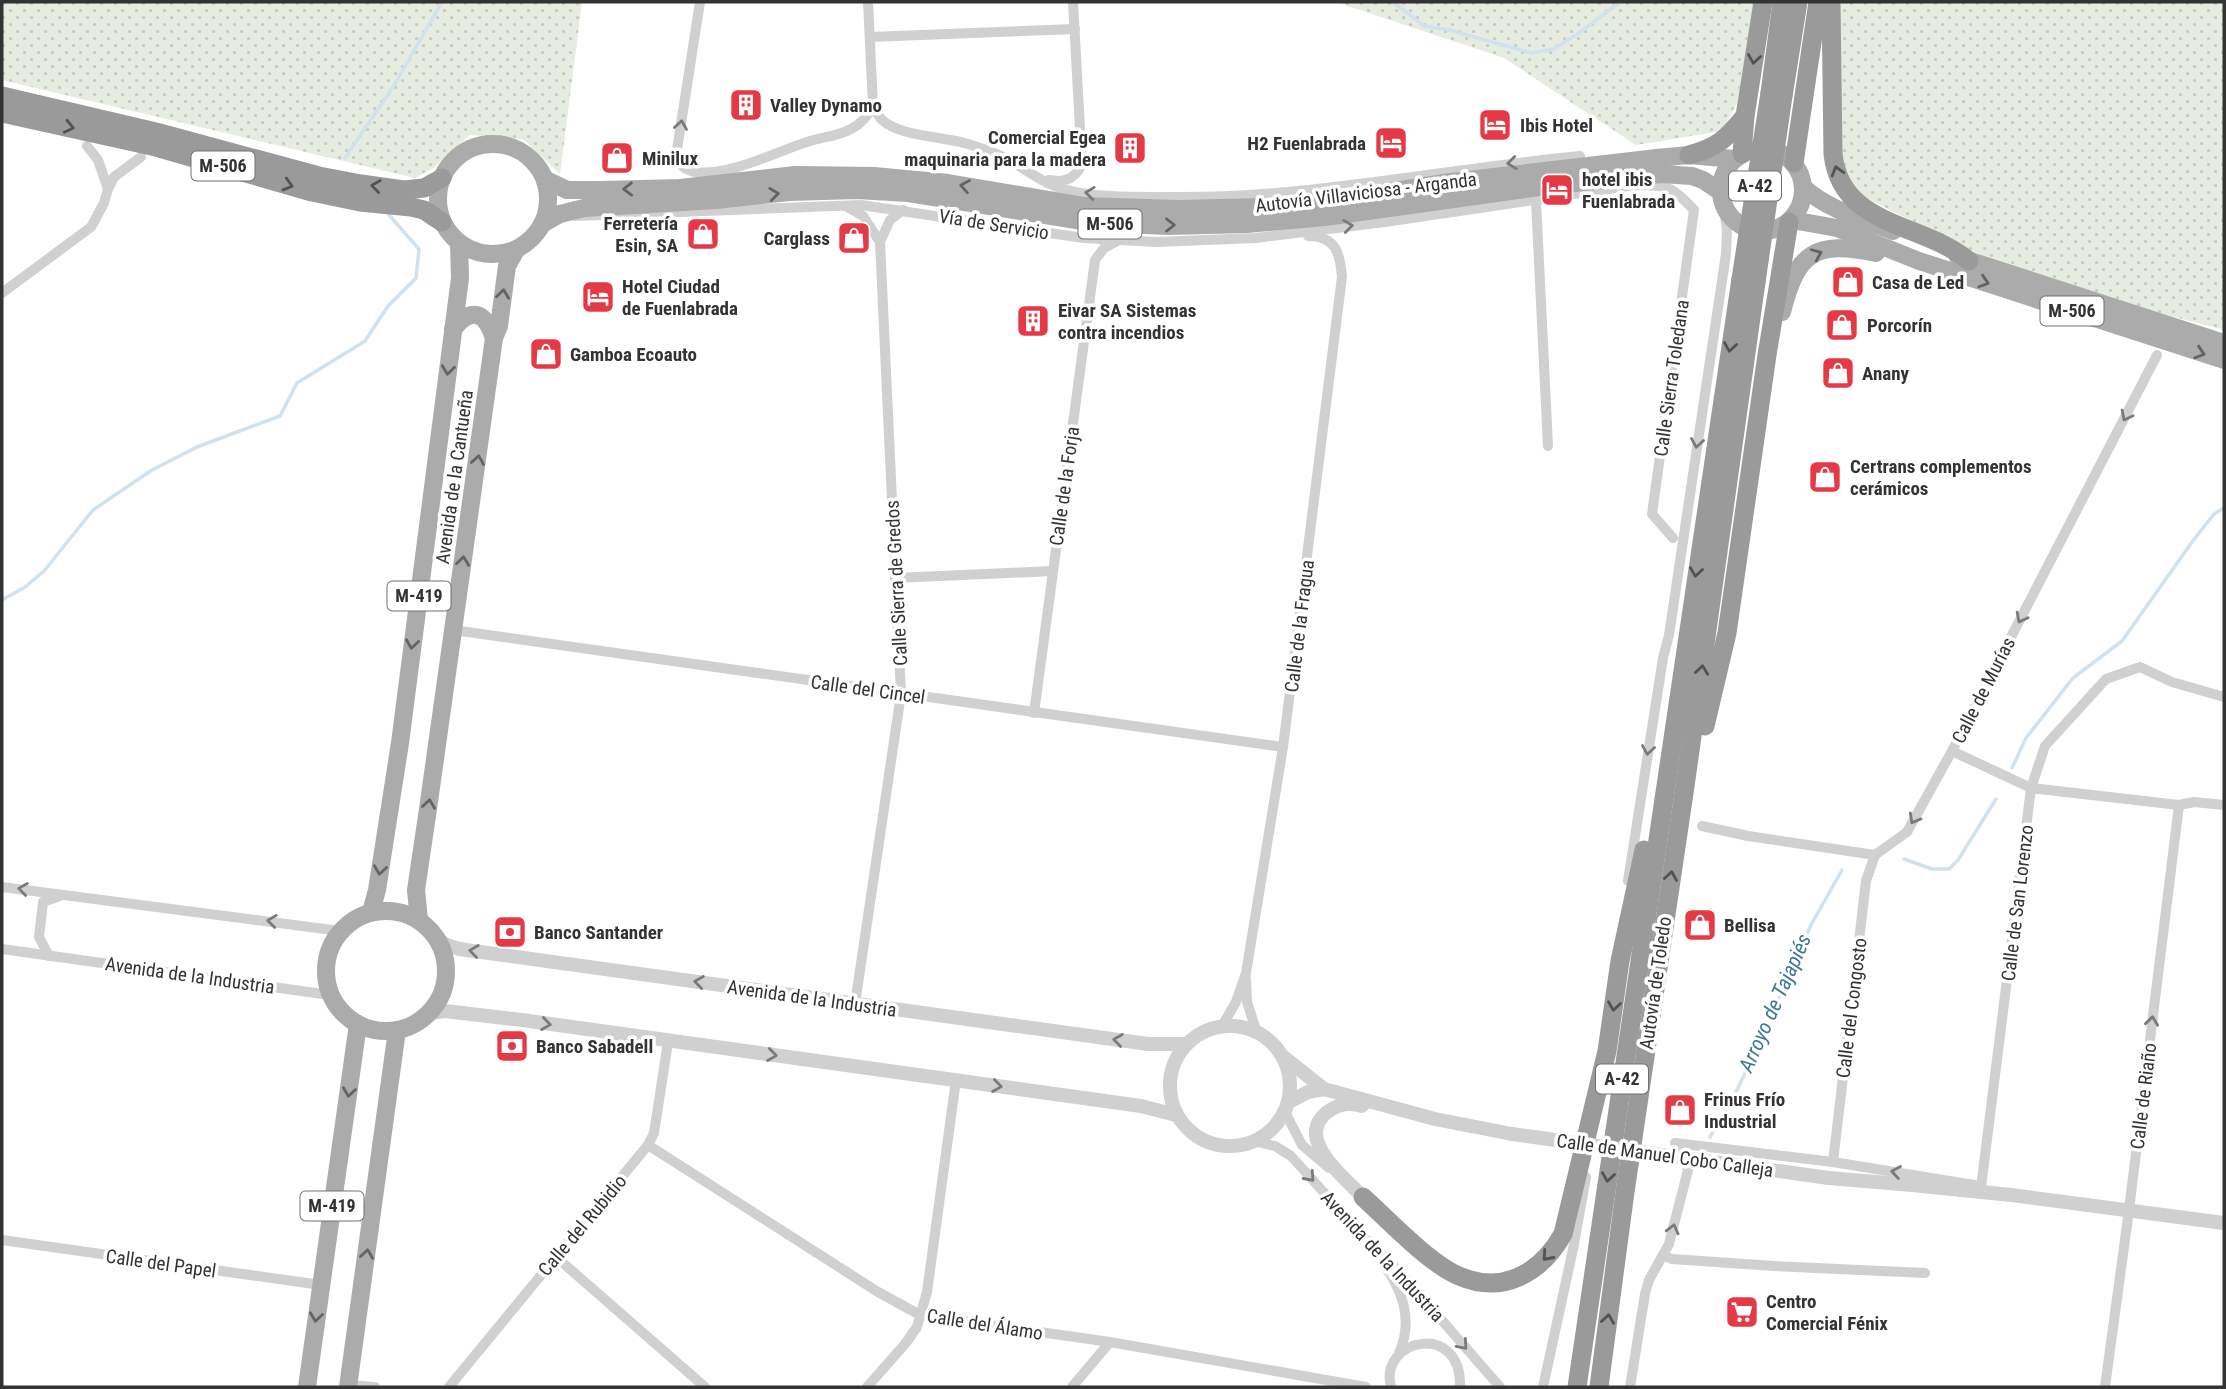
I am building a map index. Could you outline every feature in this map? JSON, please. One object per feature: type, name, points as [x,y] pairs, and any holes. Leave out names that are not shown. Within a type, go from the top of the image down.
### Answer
[{"type":"highway","points":[[1738,157],[1763,2]]},
{"type":"highway","name":"A-42","points":[[1782,2],[1782,96]]},
{"type":"highway","name":"A-42","points":[[1685,786],[1734,452],[1754,281],[1798,2]]},
{"type":"highway","points":[[1782,96],[1806,2]]},
{"type":"highway","points":[[1794,163],[1818,2]]},
{"type":"highway","points":[[1831,2],[1833,154],[1838,178],[1846,193],[1858,205],[1884,220],[1959,253],[1969,261]]},
{"type":"highway","name":"M-506","points":[[2,96],[350,182],[404,190],[424,188],[442,178]]},
{"type":"highway","name":"M-506","points":[[2,113],[156,147],[312,191],[360,202],[424,210],[442,222]]},
{"type":"highway","points":[[1689,155],[1705,151],[1722,142],[1745,116]]},
{"type":"highway","points":[[141,157],[235,177],[262,177]]},
{"type":"highway","points":[[1685,786],[1703,736],[1727,633],[1767,355],[1790,221]]},
{"type":"highway","name":"A-42","points":[[1577,1387],[1668,770],[1754,281]]},
{"type":"highway","points":[[1363,1198],[1439,1264],[1458,1276],[1478,1283],[1496,1284],[1514,1280],[1529,1273],[1555,1249],[1563,1234],[1608,1051],[1620,961],[1651,819],[1668,770]]},
{"type":"highway","name":"Autovía de Toledo","points":[[1599,1387],[1685,786]]},
{"type":"main road","name":"M-506","points":[[442,178],[454,159],[473,147],[495,143],[516,148],[534,161],[546,180]]},
{"type":"main road","name":"M-506","points":[[1689,155],[1738,157],[1756,149],[1770,149],[1783,154],[1794,163]]},
{"type":"main road","name":"Autovía Villaviciosa - Arganda","points":[[546,180],[567,190],[615,190],[680,188],[795,175],[874,176],[948,183],[1084,206],[1118,209],[1264,207],[1358,197],[1464,180],[1689,155]]},
{"type":"main road","points":[[1722,198],[1724,174],[1738,157]]},
{"type":"main road","points":[[1790,221],[1801,206],[1804,188],[1794,163]]},
{"type":"main road","name":"M-506","points":[[516,250],[537,234],[544,223],[560,214],[584,208],[681,203],[789,192],[857,190],[908,193],[1095,223],[1169,226],[1247,224],[1325,217],[1520,190],[1636,181],[1670,174],[1703,180],[1722,198],[1730,217],[1752,231],[1778,229],[1790,221],[1837,228],[1919,261],[2224,360]]},
{"type":"main road","points":[[442,178],[437,200],[442,222]]},
{"type":"main road","points":[[544,223],[549,202],[546,180]]},
{"type":"main road","name":"M-506","points":[[1804,188],[1834,209],[1969,261],[2224,343]]},
{"type":"main road","name":"M-506","points":[[442,222],[449,234],[460,244]]},
{"type":"main road","points":[[460,244],[477,253],[497,255],[516,250]]},
{"type":"main road","name":"Avenida de la Cantueña","points":[[371,912],[377,890],[400,743],[460,278],[460,244]]},
{"type":"main road","points":[[1767,355],[1788,289],[1805,258],[1833,247],[1849,247],[1919,261]]},
{"type":"main road","name":"Avenida de la Cantueña","points":[[419,920],[415,890],[417,872],[494,338],[499,326],[507,265],[516,250]]},
{"type":"main road","points":[[453,329],[463,317],[474,314],[484,317],[494,338]]},
{"type":"main road","points":[[396,911],[419,920],[431,930],[446,960],[446,979],[440,997],[430,1013],[415,1024],[397,1030],[377,1030],[358,1024],[342,1012],[330,995],[325,973],[329,951],[340,931],[354,919],[371,912],[396,911]]},
{"type":"main road","name":"M-419","points":[[307,1387],[358,1024]]},
{"type":"main road","name":"M-419","points":[[349,1386],[397,1030]]},
{"type":"street","points":[[701,2],[676,156],[682,167],[693,172],[708,172],[753,162],[809,141],[842,134],[855,127],[873,106]]},
{"type":"street","points":[[868,2],[873,106],[880,119],[892,126],[965,143],[1004,157],[1064,190],[1113,195],[1237,196],[1310,190],[1580,156]]},
{"type":"street","points":[[1043,179],[1070,180],[1082,165],[1073,2]]},
{"type":"street","points":[[870,37],[1075,29]]},
{"type":"street","points":[[87,146],[98,160],[108,189]]},
{"type":"street","points":[[2,293],[91,227],[114,177],[141,157]]},
{"type":"street","name":"Vía de Servicio","points":[[560,214],[588,217],[861,205],[903,209],[1083,238],[1156,242],[1256,237],[1536,201],[1636,181],[1676,191],[1694,210]]},
{"type":"street","points":[[1620,961],[1637,822],[1669,635],[1726,254],[1727,229],[1722,198]]},
{"type":"street","points":[[1536,201],[1548,446]]},
{"type":"street","points":[[845,206],[863,216],[880,242]]},
{"type":"street","points":[[880,242],[890,220],[903,209]]},
{"type":"street","name":"Calle Sierra Toledana","points":[[1674,538],[1652,514],[1694,210]]},
{"type":"street","name":"Calle de la Fragua","points":[[1222,1026],[1236,1002],[1246,973],[1283,747],[1342,277],[1341,257],[1333,244],[1319,236],[1256,237]]},
{"type":"street","points":[[1083,238],[1095,260],[1104,248],[1119,240]]},
{"type":"street","name":"Calle Sierra de Gredos","points":[[855,1004],[901,694],[880,242]]},
{"type":"street","name":"Calle de la Forja","points":[[1034,713],[1095,260]]},
{"type":"street","name":"Calle de Murías","points":[[1875,855],[1907,832],[1952,751],[2157,355]]},
{"type":"street","points":[[895,578],[1053,570]]},
{"type":"street","name":"Calle del Cincel","points":[[453,630],[1283,747]]},
{"type":"street","name":"Calle de San Lorenzo","points":[[1981,1187],[2031,788],[2045,747],[2106,679],[2140,667],[2172,682],[2224,698]]},
{"type":"street","points":[[1952,751],[2031,788],[2179,805],[2194,802],[2224,804]]},
{"type":"street","name":"Calle de Riaño","points":[[2105,1387],[2179,805]]},
{"type":"street","points":[[1702,826],[1748,836],[1875,855]]},
{"type":"street","name":"Calle del Congosto","points":[[1833,1161],[1866,881],[1875,855]]},
{"type":"street","points":[[2,887],[340,931]]},
{"type":"street","points":[[49,956],[39,937],[43,902],[63,895]]},
{"type":"street","name":"Avenida de la Industria","points":[[439,942],[453,948],[855,1004],[1148,1044],[1186,1045]]},
{"type":"street","name":"Avenida de la Industria","points":[[2,949],[330,995]]},
{"type":"street","name":"Calle de la Fragua","points":[[1246,973],[1247,1002],[1257,1033]]},
{"type":"street","points":[[430,1013],[445,1011],[479,1014],[1141,1106],[1176,1115]]},
{"type":"street","points":[[1222,1026],[1240,1027],[1257,1033],[1272,1043],[1283,1056],[1291,1086],[1287,1107],[1276,1126],[1254,1142],[1225,1147],[1202,1140],[1189,1131],[1176,1115],[1170,1097],[1170,1078],[1175,1060],[1186,1045],[1203,1032],[1222,1026]]},
{"type":"street","name":"Calle del Rubidio","points":[[449,1387],[648,1145],[654,1133],[668,1042]]},
{"type":"street","points":[[1543,1387],[1573,1249],[1608,1051]]},
{"type":"street","name":"Calle de Manuel Cobo Calleja","points":[[1283,1056],[1324,1088],[1435,1119],[1512,1133],[1829,1178],[2011,1195],[2224,1223]]},
{"type":"street","points":[[867,1387],[917,1327],[927,1292],[956,1080]]},
{"type":"street","points":[[1287,1107],[1308,1092],[1324,1088]]},
{"type":"street","points":[[1363,1198],[1324,1156],[1316,1143],[1317,1122],[1336,1106],[1349,1103],[1393,1115],[1435,1119]]},
{"type":"street","points":[[1287,1107],[1302,1145],[1363,1198]]},
{"type":"street","name":"Avenida de la Industria","points":[[1254,1142],[1275,1146],[1291,1156],[1366,1239],[1399,1271],[1500,1387]]},
{"type":"street","name":"Calle de Manuel Cobo Calleja","points":[[1663,1255],[1669,1244],[1688,1170],[1675,1143],[1833,1161],[1981,1187],[2011,1195]]},
{"type":"street","name":"Calle del Álamo","points":[[648,1145],[878,1292],[920,1315],[1110,1342],[1367,1387],[1390,1385]]},
{"type":"street","points":[[1366,1239],[1394,1279],[1407,1323],[1406,1339],[1391,1367],[1390,1385]]},
{"type":"street","name":"Calle del Papel","points":[[2,1240],[321,1284]]},
{"type":"street","points":[[1630,1387],[1644,1294],[1648,1280],[1663,1255],[1672,1259],[1924,1273]]},
{"type":"street","points":[[555,1256],[705,1387]]},
{"type":"street","points":[[1072,1387],[1110,1342]]},
{"type":"street","points":[[1399,1353],[1412,1345],[1428,1343],[1443,1348],[1454,1358],[1460,1372],[1460,1387]]},
{"type":"street","points":[[349,1386],[375,1387]]},
{"type":"shaded area","points":[[2,2],[582,2],[560,174],[523,139],[470,135],[432,169],[415,178],[2,80]]},
{"type":"shaded area","points":[[1336,2],[1754,2],[1737,103],[1722,131],[1636,145],[1504,58]]},
{"type":"shaded area","points":[[1836,2],[2224,2],[2224,330],[2103,298],[1980,255],[1858,194],[1842,165]]},
{"type":"waterway","points":[[345,158],[393,87],[442,2]]},
{"type":"waterway","points":[[1393,2],[1424,26],[1449,30],[1532,53],[1554,49],[1620,2]]},
{"type":"waterway","points":[[2,600],[25,587],[44,571],[93,510],[152,470],[197,447],[280,416],[297,383],[365,341],[388,306],[416,278],[419,249],[389,215]]},
{"type":"waterway","name":"Arroyo de Tajapiés","points":[[2012,768],[2026,738],[2073,678],[2122,641],[2192,542],[2214,514],[2224,508]]},
{"type":"waterway","name":"Arroyo de Tajapiés","points":[[1904,859],[1932,869],[1949,869],[1958,860],[1996,799]]},
{"type":"waterway","name":"Arroyo de Tajapiés","points":[[1710,1137],[1751,1061],[1811,925],[1842,870]]},
{"type":"place","name":"Valley Dynamo","points":[[746,105]]},
{"type":"place","name":"Ibis Hotel","points":[[1495,125]]},
{"type":"place","name":"H2 Fuenlabrada","points":[[1391,143]]},
{"type":"place","name":"Comercial Egea maquinaria para la madera","points":[[1130,148]]},
{"type":"place","name":"Minilux","points":[[617,158]]},
{"type":"place","name":"hotel ibis Fuenlabrada","points":[[1557,190]]},
{"type":"place","name":"Ferretería Esin, SA","points":[[703,234]]},
{"type":"place","name":"Carglass","points":[[854,238]]},
{"type":"place","name":"Casa de Led","points":[[1848,282]]},
{"type":"place","name":"Hotel Ciudad de Fuenlabrada","points":[[598,297]]},
{"type":"place","name":"Eivar SA Sistemas contra incendios","points":[[1033,321]]},
{"type":"place","name":"Porcorín","points":[[1842,325]]},
{"type":"place","name":"Gamboa Ecoauto","points":[[546,354]]},
{"type":"place","name":"Anany","points":[[1838,373]]},
{"type":"place","name":"Certrans complementos cerámicos","points":[[1825,477]]},
{"type":"place","name":"Bellisa","points":[[1700,925]]},
{"type":"place","name":"Banco Santander","points":[[510,932]]},
{"type":"place","name":"Banco Sabadell","points":[[512,1046]]},
{"type":"place","name":"Frinus Frío Industrial","points":[[1680,1110]]},
{"type":"place","name":"Centro Comercial Fénix","points":[[1742,1312]]}]
